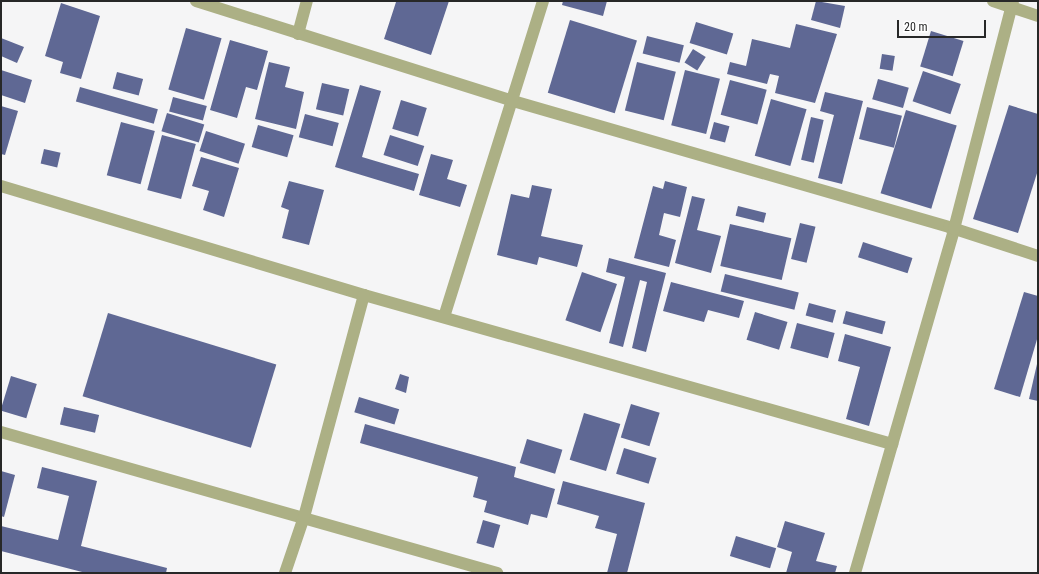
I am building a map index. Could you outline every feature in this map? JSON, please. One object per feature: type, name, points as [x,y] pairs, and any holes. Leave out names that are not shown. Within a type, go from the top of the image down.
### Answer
[{"type":"street","points":[[196,1],[513,101],[954,229],[1038,256]]},
{"type":"street","points":[[298,34],[307,1]]},
{"type":"street","points":[[444,317],[544,1]]},
{"type":"street","points":[[993,1],[1012,4],[1038,16]]},
{"type":"street","points":[[855,573],[954,229],[1012,4]]},
{"type":"street","points":[[1,186],[364,295],[892,444]]},
{"type":"street","points":[[285,573],[304,517],[364,295]]},
{"type":"street","points":[[1,432],[497,573]]},
{"type":"building","points":[[393,1],[449,1],[431,55],[384,39],[396,2]]},
{"type":"building","points":[[563,1],[607,1],[603,16],[562,5]]},
{"type":"building","points":[[816,1],[845,6],[840,28],[811,20]]},
{"type":"building","points":[[61,3],[100,16],[81,79],[60,73],[63,62],[45,56]]},
{"type":"building","points":[[570,20],[637,40],[615,113],[548,93]]},
{"type":"building","points":[[696,22],[733,33],[727,54],[690,43]]},
{"type":"building","points":[[796,24],[837,34],[815,103],[775,93],[779,76],[770,74],[767,84],[727,74],[730,62],[746,66],[752,39],[790,48]]},
{"type":"building","points":[[186,28],[222,38],[204,100],[168,90]]},
{"type":"building","points":[[931,31],[964,41],[953,76],[920,66]]},
{"type":"building","points":[[647,36],[684,45],[680,63],[643,53]]},
{"type":"building","points":[[1,38],[24,47],[17,63],[1,56]]},
{"type":"building","points":[[230,40],[268,51],[257,90],[246,87],[237,118],[210,110]]},
{"type":"building","points":[[693,49],[706,57],[697,71],[685,63]]},
{"type":"building","points":[[882,54],[895,56],[892,71],[880,69]]},
{"type":"building","points":[[269,62],[290,67],[285,87],[304,92],[296,129],[255,119]]},
{"type":"building","points":[[637,62],[676,72],[664,120],[625,111]]},
{"type":"building","points":[[1,70],[32,80],[25,103],[1,95]]},
{"type":"building","points":[[685,70],[720,79],[706,134],[671,125]]},
{"type":"building","points":[[923,71],[961,84],[950,114],[913,101]]},
{"type":"building","points":[[117,72],[143,79],[139,95],[113,88]]},
{"type":"building","points":[[878,79],[909,88],[903,108],[872,99]]},
{"type":"building","points":[[730,80],[767,90],[757,125],[721,115]]},
{"type":"building","points":[[322,83],[349,89],[343,116],[316,109]]},
{"type":"building","points":[[360,85],[381,91],[362,157],[419,174],[414,191],[335,167]]},
{"type":"building","points":[[80,87],[158,109],[154,124],[76,101]]},
{"type":"building","points":[[825,92],[863,101],[842,184],[818,178],[834,115],[820,111]]},
{"type":"building","points":[[173,97],[207,106],[203,121],[169,111]]},
{"type":"building","points":[[771,99],[807,109],[790,166],[755,156]]},
{"type":"building","points":[[401,100],[427,108],[418,137],[392,129]]},
{"type":"building","points":[[1009,105],[1038,114],[1038,170],[1018,233],[973,219]]},
{"type":"building","points":[[1,106],[18,111],[5,155],[1,154]]},
{"type":"building","points":[[867,107],[902,116],[894,148],[859,139]]},
{"type":"building","points":[[906,110],[957,125],[931,209],[881,193]]},
{"type":"building","points":[[167,113],[204,124],[199,143],[161,131]]},
{"type":"building","points":[[305,114],[339,123],[333,146],[299,137]]},
{"type":"building","points":[[811,117],[824,120],[814,163],[801,160]]},
{"type":"building","points":[[121,122],[155,131],[141,184],[107,175]]},
{"type":"building","points":[[714,122],[729,126],[725,143],[710,138]]},
{"type":"building","points":[[258,125],[294,135],[287,157],[252,147]]},
{"type":"building","points":[[206,131],[245,144],[239,164],[200,151]]},
{"type":"building","points":[[162,135],[196,144],[181,199],[147,190]]},
{"type":"building","points":[[390,135],[424,146],[418,166],[384,155]]},
{"type":"building","points":[[44,149],[61,153],[57,167],[41,164]]},
{"type":"building","points":[[431,154],[453,160],[447,179],[467,185],[460,207],[419,195]]},
{"type":"building","points":[[201,157],[239,168],[224,217],[203,210],[209,191],[192,186]]},
{"type":"building","points":[[289,181],[324,190],[309,245],[282,238],[289,210],[281,207]]},
{"type":"building","points":[[665,181],[687,187],[680,217],[664,213],[659,235],[676,240],[669,267],[634,258],[653,186],[663,189]]},
{"type":"building","points":[[532,185],[552,189],[541,236],[583,245],[577,267],[539,257],[537,265],[497,255],[511,194],[529,198]]},
{"type":"building","points":[[692,196],[705,199],[697,230],[721,236],[711,273],[675,263]]},
{"type":"building","points":[[738,206],[766,213],[764,223],[736,216]]},
{"type":"building","points":[[800,223],[816,227],[807,263],[791,259]]},
{"type":"building","points":[[730,224],[791,238],[782,280],[720,266]]},
{"type":"building","points":[[863,242],[912,258],[908,273],[858,257]]},
{"type":"building","points":[[609,258],[666,273],[646,352],[632,348],[647,282],[640,280],[623,347],[609,343],[625,277],[606,272]]},
{"type":"building","points":[[582,272],[617,284],[600,332],[565,320]]},
{"type":"building","points":[[725,274],[799,292],[794,310],[721,291]]},
{"type":"building","points":[[671,282],[744,301],[739,318],[708,310],[704,322],[663,311]]},
{"type":"building","points":[[1024,292],[1038,296],[1038,336],[1020,397],[994,389]]},
{"type":"building","points":[[809,303],[836,310],[833,323],[806,316]]},
{"type":"building","points":[[846,311],[886,322],[882,334],[843,324]]},
{"type":"building","points":[[755,312],[788,322],[779,350],[747,340]]},
{"type":"building","points":[[108,313],[276,364],[251,448],[83,396]]},
{"type":"building","points":[[797,323],[835,333],[828,358],[790,348]]},
{"type":"building","points":[[845,334],[891,347],[869,426],[846,419],[860,367],[838,361]]},
{"type":"building","points":[[1038,364],[1038,401],[1029,399]]},
{"type":"building","points":[[400,374],[409,377],[406,393],[395,389]]},
{"type":"building","points":[[11,376],[37,384],[26,418],[1,411]]},
{"type":"building","points":[[359,397],[399,409],[394,425],[354,412]]},
{"type":"building","points":[[631,404],[660,413],[649,446],[621,437]]},
{"type":"building","points":[[64,407],[99,415],[95,433],[60,425]]},
{"type":"building","points":[[584,413],[620,424],[606,471],[570,460]]},
{"type":"building","points":[[365,424],[516,467],[514,477],[555,489],[547,518],[531,514],[528,525],[484,512],[487,501],[473,497],[478,477],[360,443]]},
{"type":"building","points":[[527,439],[562,450],[555,474],[520,463]]},
{"type":"building","points":[[624,448],[657,458],[649,484],[616,474]]},
{"type":"building","points":[[42,467],[97,481],[81,546],[167,568],[166,573],[86,573],[1,551],[1,526],[58,540],[69,496],[37,488]]},
{"type":"building","points":[[1,471],[15,475],[4,517],[1,516]]},
{"type":"building","points":[[563,481],[645,503],[627,573],[607,573],[617,534],[595,528],[599,516],[557,504]]},
{"type":"building","points":[[483,520],[500,525],[494,548],[476,543]]},
{"type":"building","points":[[785,521],[825,533],[816,561],[837,566],[835,573],[786,573],[792,552],[777,547]]},
{"type":"building","points":[[736,536],[776,548],[770,568],[730,556]]}]
